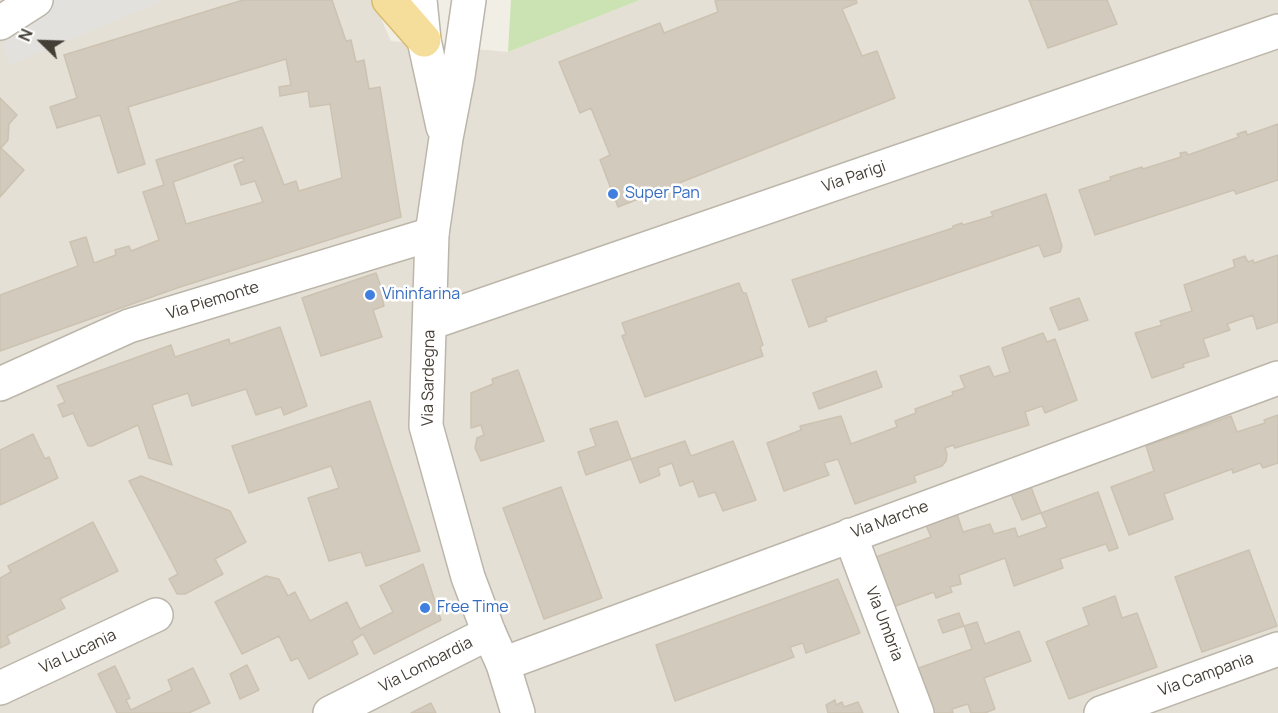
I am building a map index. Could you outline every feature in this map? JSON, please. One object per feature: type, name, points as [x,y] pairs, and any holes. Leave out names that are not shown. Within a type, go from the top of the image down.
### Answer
[{"type":"main road","points":[[389,0],[424,40]]},
{"type":"street","points":[[0,23],[36,0]]},
{"type":"street","name":"Via Sardegna","points":[[420,0],[424,40],[446,138]]},
{"type":"street","name":"Via Sardegna","points":[[469,0],[432,234],[426,426],[468,577],[503,664],[518,713]]},
{"type":"street","name":"Via Parigi","points":[[430,323],[1278,31]]},
{"type":"street","name":"Via Piemonte","points":[[0,384],[129,326],[432,234]]},
{"type":"street","name":"Via Marche","points":[[503,664],[1278,378]]},
{"type":"street","name":"Via Umbria","points":[[850,535],[918,713]]},
{"type":"street","name":"Via Lucania","points":[[0,688],[156,615]]},
{"type":"street","name":"Via Lombardia","points":[[330,713],[489,633]]},
{"type":"street","name":"Via Campania","points":[[1101,713],[1278,649]]},
{"type":"shaded area","points":[[0,0],[373,0],[391,41],[508,52],[640,0],[1278,0],[1278,713],[0,713]]},
{"type":"shaded area","points":[[44,0],[165,0],[10,65],[3,45]]},
{"type":"green space","points":[[511,0],[640,0],[508,52]]},
{"type":"building","points":[[243,0],[332,0],[346,41],[351,40],[356,62],[364,60],[369,89],[380,87],[401,217],[177,288],[0,351],[0,295],[78,266],[70,242],[86,237],[94,263],[116,255],[115,250],[129,246],[131,251],[159,240],[143,192],[164,185],[156,160],[262,127],[284,185],[296,181],[299,191],[342,178],[330,104],[310,107],[308,91],[280,96],[279,87],[291,85],[286,59],[128,107],[145,164],[118,173],[100,115],[57,128],[50,107],[77,98],[64,55]],"holes":[[[243,157],[244,161],[234,165],[241,185],[255,181],[263,202],[186,224],[173,182]]]},
{"type":"building","points":[[856,0],[857,3],[842,9],[862,56],[877,51],[895,98],[618,207],[600,160],[610,155],[591,108],[580,113],[559,62],[660,23],[664,33],[718,12],[715,1]]},
{"type":"building","points":[[1029,0],[1107,0],[1117,24],[1048,48]]},
{"type":"building","points":[[0,98],[17,115],[9,124],[8,140],[1,148],[24,170],[0,197]]},
{"type":"building","points":[[1278,124],[1278,180],[1236,194],[1234,190],[1095,235],[1079,190],[1111,180],[1110,177],[1181,157],[1180,153],[1186,152],[1188,155],[1239,137],[1237,134],[1246,131],[1247,135]]},
{"type":"building","points":[[1046,194],[1062,246],[1060,252],[1044,257],[1039,245],[825,318],[827,321],[809,327],[792,280],[953,228],[962,223],[963,225],[993,216],[991,212]]},
{"type":"building","points":[[1278,255],[1278,322],[1257,329],[1253,315],[1227,324],[1230,330],[1203,339],[1209,356],[1183,364],[1184,367],[1152,378],[1135,333],[1162,325],[1160,321],[1192,311],[1184,285],[1235,267],[1233,260],[1245,256],[1248,262],[1253,260],[1254,263]]},
{"type":"building","points":[[376,273],[382,290],[380,290],[384,306],[373,310],[382,337],[321,356],[302,298]]},
{"type":"building","points":[[739,283],[743,293],[746,293],[763,345],[760,347],[763,356],[645,397],[622,336],[626,334],[622,323]]},
{"type":"building","points":[[1079,298],[1088,320],[1059,330],[1050,308]]},
{"type":"building","points":[[280,327],[307,406],[284,415],[281,407],[256,415],[246,389],[192,406],[188,393],[152,405],[172,465],[149,458],[138,425],[88,446],[73,413],[63,417],[58,405],[65,402],[57,386],[171,345],[175,357],[229,339],[230,344]]},
{"type":"building","points":[[1043,333],[1047,342],[1055,339],[1077,400],[1045,413],[1042,406],[1025,412],[1029,425],[955,448],[953,445],[945,448],[946,461],[942,466],[914,476],[916,482],[855,504],[838,459],[824,463],[829,475],[784,491],[767,443],[801,430],[800,426],[841,416],[851,444],[897,427],[895,421],[916,413],[915,409],[953,395],[952,392],[965,388],[960,376],[989,366],[994,377],[1010,372],[1002,348]]},
{"type":"building","points":[[518,370],[544,441],[481,461],[475,448],[477,438],[484,435],[481,425],[471,428],[471,393],[493,384],[492,379]]},
{"type":"building","points":[[876,371],[882,387],[819,409],[813,393]]},
{"type":"building","points":[[370,401],[420,551],[366,566],[361,552],[329,561],[308,498],[339,488],[331,466],[249,493],[232,446]]},
{"type":"building","points":[[1278,415],[1278,463],[1263,468],[1260,463],[1233,473],[1232,469],[1164,494],[1173,519],[1129,535],[1111,487],[1154,471],[1146,446],[1231,416],[1237,432],[1265,423],[1264,420]]},
{"type":"building","points":[[617,421],[631,459],[586,475],[578,452],[596,446],[590,429]]},
{"type":"building","points":[[33,434],[45,459],[49,457],[58,478],[0,505],[0,450]]},
{"type":"building","points":[[685,441],[691,456],[733,441],[756,500],[723,511],[715,492],[699,497],[693,481],[680,486],[672,463],[658,468],[660,475],[640,483],[631,459]]},
{"type":"building","points":[[141,476],[230,511],[246,542],[215,559],[223,574],[185,594],[177,594],[169,579],[178,574],[129,481]]},
{"type":"building","points":[[561,487],[602,598],[544,619],[503,508]]},
{"type":"building","points":[[1031,487],[1041,513],[1022,520],[1011,494]]},
{"type":"building","points":[[1098,492],[1118,548],[1109,551],[1106,544],[1060,559],[1063,568],[1014,586],[1005,558],[959,575],[961,584],[950,587],[952,592],[936,598],[934,592],[893,607],[876,557],[931,537],[926,525],[957,514],[963,532],[990,524],[994,534],[1015,528],[1018,537],[1047,527],[1041,513]]},
{"type":"building","points":[[93,522],[118,571],[60,599],[65,608],[7,636],[10,643],[0,648],[0,578],[11,572],[8,566]]},
{"type":"building","points":[[1249,550],[1277,626],[1202,652],[1175,577]]},
{"type":"building","points":[[423,564],[441,620],[374,654],[363,634],[352,641],[358,654],[309,679],[298,658],[291,661],[279,636],[242,654],[215,602],[266,576],[279,579],[288,596],[295,592],[310,621],[347,602],[360,629],[393,612],[380,586]]},
{"type":"building","points":[[838,579],[860,633],[806,653],[803,643],[790,647],[794,657],[675,701],[656,645]]},
{"type":"building","points":[[1115,596],[1122,618],[1137,613],[1157,667],[1069,699],[1046,642],[1089,625],[1083,608]]},
{"type":"building","points":[[959,613],[964,626],[943,633],[938,620]]},
{"type":"building","points":[[977,622],[985,644],[1019,631],[1031,661],[984,678],[995,709],[985,713],[971,713],[968,704],[952,709],[953,713],[931,713],[916,669],[972,649],[964,626]]},
{"type":"building","points":[[247,665],[259,690],[240,699],[230,674]]},
{"type":"building","points":[[115,666],[130,698],[126,700],[131,710],[172,690],[168,680],[193,668],[210,703],[189,713],[117,713],[98,674]]},
{"type":"building","points":[[835,700],[836,705],[842,702],[844,707],[858,702],[863,713],[828,713],[826,705]]},
{"type":"building","points":[[431,703],[436,713],[411,713]]},
{"type":"place","name":"Super Pan","points":[[613,194]]},
{"type":"place","name":"Vininfarina","points":[[370,295]]},
{"type":"place","name":"Free Time","points":[[425,608]]}]
